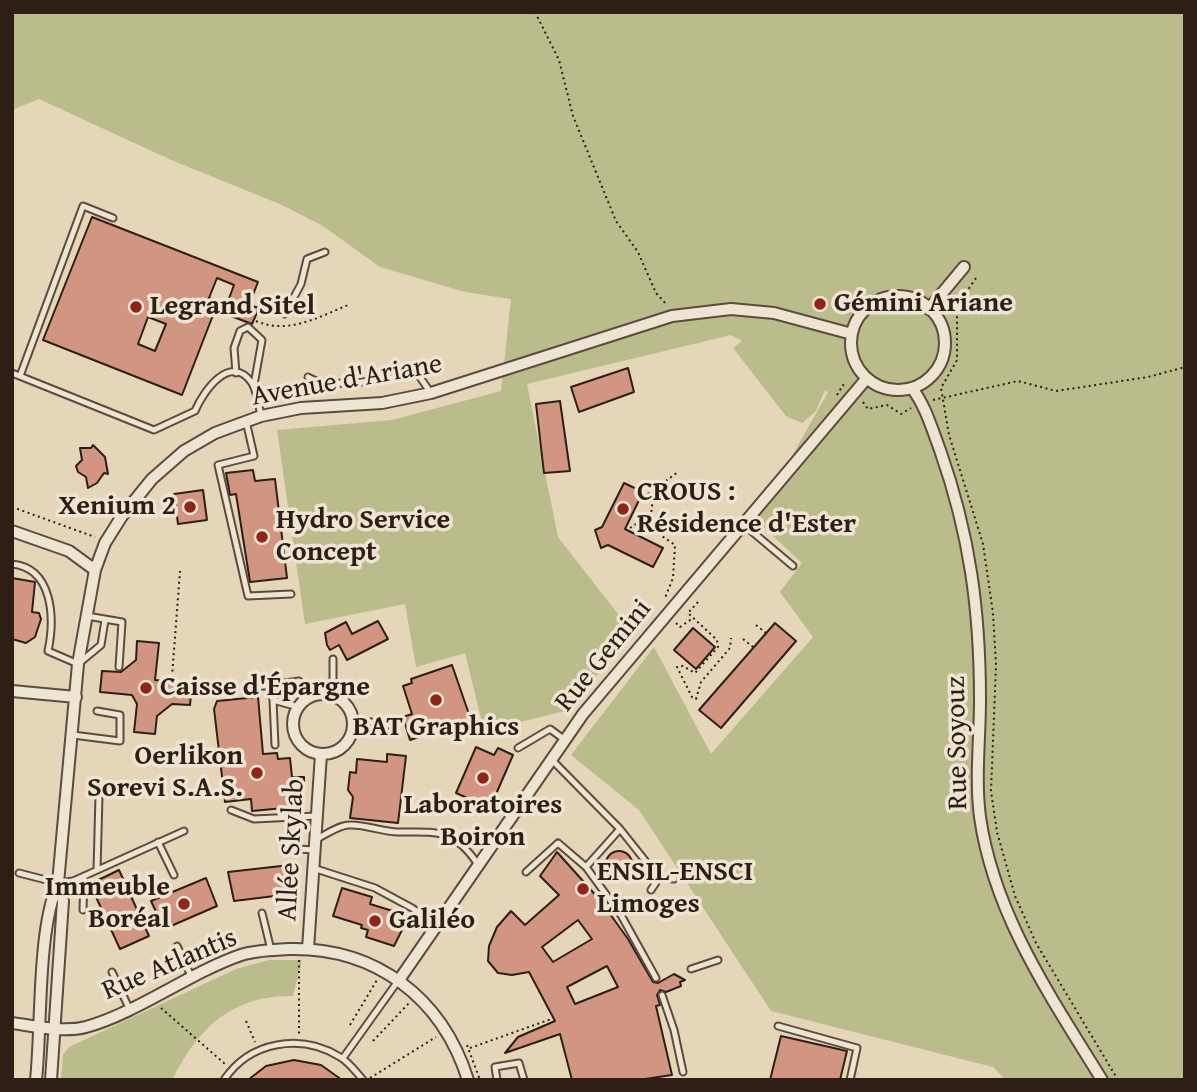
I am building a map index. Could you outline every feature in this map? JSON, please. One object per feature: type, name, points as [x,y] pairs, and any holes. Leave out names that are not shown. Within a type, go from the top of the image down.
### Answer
[{"type":"street","points":[[929,309],[964,267]]},
{"type":"street","points":[[907,298],[929,309],[942,329],[943,353],[932,375],[912,388],[888,389],[867,378],[853,358],[852,334],[862,313],[883,299],[907,298]]},
{"type":"street","name":"Avenue d'Ariane","points":[[36,1080],[51,898],[58,883],[84,616],[95,570],[105,543],[152,479],[184,451],[261,416],[301,408],[382,403],[431,393],[672,316],[731,309],[764,312],[852,334]]},
{"type":"street","name":"Rue Gemini","points":[[399,980],[477,863],[565,740],[867,378]]},
{"type":"street","name":"Rue Soyouz","points":[[912,388],[922,402],[951,483],[973,572],[980,638],[977,761],[980,817],[990,863],[1005,909],[1030,961],[1102,1080]]},
{"type":"street","points":[[12,531],[69,551],[95,570]]},
{"type":"street","points":[[12,691],[76,697]]},
{"type":"street","points":[[298,707],[314,695],[333,696],[342,701],[352,719]]},
{"type":"street","name":"Allée Skylab","points":[[298,707],[293,724],[298,741],[304,748],[321,754],[330,753],[345,744],[350,736],[352,719]]},
{"type":"street","name":"Allée Skylab","points":[[308,949],[321,754]]},
{"type":"street","name":"Avenue d'Ariane","points":[[51,1080],[63,901],[58,883]]},
{"type":"street","name":"Rue Atlantis","points":[[12,1023],[55,1028],[88,1026],[242,955],[271,950],[308,949],[346,954],[399,980],[416,995],[446,1030],[468,1080]]},
{"type":"lane","points":[[20,376],[83,206],[113,218]]},
{"type":"lane","points":[[285,314],[301,284],[307,259],[325,253]]},
{"type":"lane","points":[[236,373],[234,348],[240,331],[248,327],[262,340],[254,385],[261,416]]},
{"type":"lane","points":[[12,373],[154,430],[195,411],[205,388],[219,375],[236,373],[246,377],[254,385]]},
{"type":"lane","points":[[307,377],[317,383],[381,380],[417,373],[431,393]]},
{"type":"lane","points":[[246,421],[254,456],[218,464],[248,596],[291,594]]},
{"type":"lane","points":[[743,524],[793,566]]},
{"type":"lane","points":[[12,564],[28,566],[41,577],[54,624],[48,650],[78,664],[101,645],[105,620]]},
{"type":"lane","points":[[84,616],[122,622],[119,667]]},
{"type":"lane","points":[[333,659],[333,696]]},
{"type":"lane","points":[[249,688],[299,681]]},
{"type":"lane","points":[[269,686],[273,701],[275,745]]},
{"type":"lane","points":[[273,701],[298,707]]},
{"type":"lane","points":[[73,735],[120,741],[120,715],[97,711]]},
{"type":"lane","points":[[352,719],[395,726]]},
{"type":"lane","points":[[518,748],[550,729],[565,740]]},
{"type":"lane","points":[[551,759],[620,829],[659,878],[674,879]]},
{"type":"lane","points":[[97,870],[99,796]]},
{"type":"lane","points":[[231,810],[254,819],[316,816]]},
{"type":"lane","points":[[298,849],[314,845],[348,825],[397,832],[421,830],[445,834],[463,842],[477,863]]},
{"type":"lane","points":[[586,867],[620,829]]},
{"type":"lane","points":[[19,873],[58,883],[84,876],[184,831]]},
{"type":"lane","points":[[158,842],[174,875]]},
{"type":"lane","points":[[526,872],[558,843],[586,867],[621,915],[656,978]]},
{"type":"lane","points":[[313,868],[374,888],[412,908],[435,925]]},
{"type":"lane","points":[[83,910],[84,876]]},
{"type":"lane","points":[[651,890],[659,878]]},
{"type":"lane","points":[[262,914],[271,950]]},
{"type":"lane","points":[[177,946],[192,978]]},
{"type":"lane","points":[[691,969],[718,960]]},
{"type":"lane","points":[[112,972],[129,1008]]},
{"type":"lane","points":[[343,1058],[399,980]]},
{"type":"lane","points":[[663,995],[683,1072]]},
{"type":"lane","points":[[778,1026],[856,1048],[850,1080]]},
{"type":"lane","points":[[224,1080],[230,1070],[259,1050],[274,1044],[299,1043],[320,1046],[343,1058],[365,1080]]},
{"type":"lane","points":[[497,1080],[495,1067],[519,1063],[524,1080]]},
{"type":"path","points":[[535,12],[559,60],[573,116],[616,221],[638,252],[656,293],[672,316]]},
{"type":"path","points":[[976,278],[957,306],[957,360],[942,388],[942,398],[949,435],[966,480],[983,544],[993,612],[996,665],[991,791],[1004,863],[1036,943],[1118,1080]]},
{"type":"path","points":[[256,321],[271,326],[290,327],[348,305]]},
{"type":"path","points":[[843,385],[856,393],[868,409],[887,405],[901,414],[922,402],[1018,381],[1056,391],[1148,377],[1185,367]]},
{"type":"path","points":[[648,494],[678,472]]},
{"type":"path","points":[[630,528],[651,514],[654,490]]},
{"type":"path","points":[[12,508],[88,533],[105,543]]},
{"type":"path","points":[[640,521],[675,545],[673,578],[663,601]]},
{"type":"path","points":[[172,677],[180,571]]},
{"type":"path","points":[[698,602],[688,613],[717,640],[718,647],[695,673],[682,666],[677,667],[692,698],[696,699],[701,682],[730,648],[731,638]]},
{"type":"path","points":[[675,622],[680,627],[693,618]]},
{"type":"path","points":[[699,623],[702,620]]},
{"type":"path","points":[[756,625],[766,633]]},
{"type":"path","points":[[743,639],[753,647]]},
{"type":"path","points":[[299,959],[299,1043]]},
{"type":"path","points":[[350,1024],[378,979]]},
{"type":"path","points":[[150,998],[230,1070]]},
{"type":"path","points":[[373,1041],[410,1002]]},
{"type":"path","points":[[469,1048],[554,1018]]},
{"type":"path","points":[[246,1021],[259,1050]]},
{"type":"path","points":[[365,1080],[446,1030]]},
{"type":"green space","points":[[12,12],[1185,12],[1185,1080],[1006,1080],[993,1067],[771,1011],[639,810],[571,755],[654,647],[711,754],[813,637],[780,592],[802,563],[756,520],[828,392],[825,390],[816,411],[802,423],[786,416],[733,348],[742,341],[731,335],[527,384],[558,537],[632,632],[569,710],[484,731],[465,653],[416,667],[405,604],[305,624],[277,430],[392,420],[501,391],[511,299],[465,292],[380,267],[323,226],[282,205],[169,159],[39,99],[12,110]]},
{"type":"green space","points":[[269,960],[302,960],[293,996],[252,1001],[219,1018],[193,1045],[172,1080],[61,1080],[63,1055],[69,1047],[236,969]]},
{"type":"building","name":"Legrand Sitel","points":[[92,217],[258,282],[249,305],[259,308],[252,324],[215,310],[182,395],[43,340]],"holes":[[[217,278],[234,285],[227,304],[209,298]],[[148,317],[166,324],[155,351],[138,344]]]},
{"type":"building","points":[[628,368],[634,392],[579,412],[571,387]]},
{"type":"building","points":[[560,401],[570,471],[544,473],[536,404]]},
{"type":"building","points":[[93,445],[105,457],[108,474],[104,473],[97,483],[88,488],[86,477],[78,472],[76,466],[82,460],[80,448],[91,448]]},
{"type":"building","name":"Hydro Service Concept","points":[[253,470],[255,481],[275,479],[287,578],[250,582],[236,494],[230,495],[226,473]]},
{"type":"building","name":"CROUS : Résidence d'Ester","points":[[624,483],[643,492],[625,529],[663,548],[653,567],[608,545],[601,548],[595,530],[602,527]]},
{"type":"building","name":"Xenium 2","points":[[203,490],[207,520],[178,524],[174,494]]},
{"type":"building","points":[[12,578],[35,582],[32,612],[39,613],[41,619],[35,637],[26,643],[12,639]]},
{"type":"building","points":[[378,621],[388,639],[347,660],[339,645],[330,650],[327,645],[325,633],[346,622],[352,634]]},
{"type":"building","points":[[775,623],[796,641],[721,728],[699,710]]},
{"type":"building","points":[[693,628],[715,647],[696,669],[674,650]]},
{"type":"building","name":"Caisse d'Épargne","points":[[137,641],[159,643],[155,680],[192,684],[190,705],[172,704],[157,716],[155,734],[134,732],[137,704],[132,695],[100,692],[102,671],[121,672],[136,660]]},
{"type":"building","name":"BAT Graphics","points":[[452,665],[471,720],[410,740],[403,717],[412,714],[403,686],[412,683],[411,679]]},
{"type":"building","points":[[258,697],[263,754],[277,753],[278,759],[290,758],[292,777],[304,777],[304,786],[293,787],[295,807],[252,811],[251,799],[225,802],[214,709],[217,701]]},
{"type":"building","name":"Laboratoires Boiron","points":[[476,747],[494,755],[498,748],[513,755],[490,808],[456,793]]},
{"type":"building","points":[[387,754],[406,756],[398,823],[350,818],[353,797],[348,790],[350,772],[356,773],[357,759],[387,762]]},
{"type":"building","points":[[619,851],[628,855],[632,864],[628,873],[619,877],[610,873],[606,864],[610,855]]},
{"type":"building","points":[[557,852],[600,900],[628,939],[653,982],[658,983],[674,974],[685,980],[680,982],[681,986],[666,992],[660,990],[657,995],[660,1005],[656,1006],[672,1075],[638,1080],[572,1080],[560,1034],[505,1053],[518,1037],[555,1021],[529,972],[512,975],[498,973],[488,961],[489,946],[497,927],[511,911],[525,925],[559,895],[540,876]],"holes":[[[578,920],[592,939],[553,962],[542,947]],[[607,966],[618,987],[575,1004],[567,987]]]},
{"type":"building","points":[[290,865],[291,894],[234,901],[228,872]]},
{"type":"building","points":[[119,870],[149,936],[120,949],[90,884]]},
{"type":"building","name":"Immeuble Boréal","points":[[206,878],[217,906],[164,929],[151,901]]},
{"type":"building","name":"Galiléo","points":[[342,888],[372,897],[370,904],[409,916],[394,946],[366,937],[368,930],[361,928],[362,925],[333,916]]},
{"type":"building","points":[[781,1036],[847,1051],[840,1080],[770,1080]]},
{"type":"building","points":[[294,1060],[321,1065],[342,1080],[248,1080],[266,1066]]},
{"type":"place","name":"Gémini Ariane","points":[[820,304]]},
{"type":"place","name":"Legrand Sitel","points":[[136,307]]},
{"type":"place","name":"Xenium 2","points":[[190,507]]},
{"type":"place","name":"CROUS : Résidence d'Ester","points":[[623,509]]},
{"type":"place","name":"Hydro Service Concept","points":[[262,537]]},
{"type":"place","name":"Caisse d'Épargne","points":[[146,688]]},
{"type":"place","name":"BAT Graphics","points":[[436,700]]},
{"type":"place","name":"Oerlikon Sorevi S.A.S.","points":[[257,773]]},
{"type":"place","name":"Laboratoires Boiron","points":[[483,778]]},
{"type":"place","name":"ENSIL-ENSCI Limoges","points":[[583,889]]},
{"type":"place","name":"Immeuble Boréal","points":[[184,904]]},
{"type":"place","name":"Galiléo","points":[[375,921]]}]
